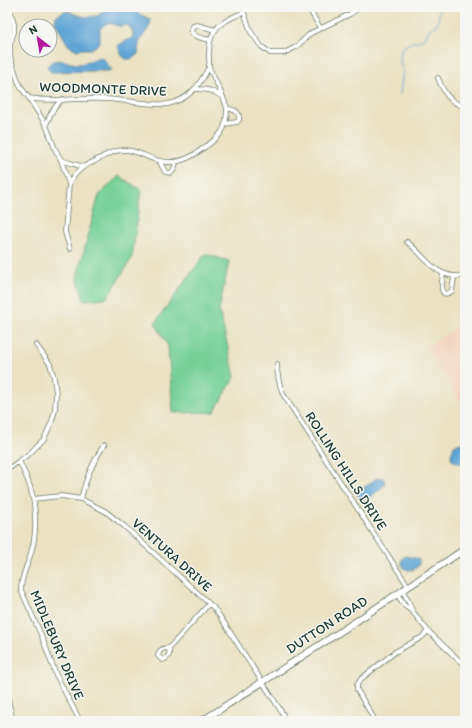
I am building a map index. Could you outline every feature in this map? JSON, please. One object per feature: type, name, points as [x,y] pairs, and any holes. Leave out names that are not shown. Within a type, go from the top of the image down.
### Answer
[{"type":"street","points":[[9,7],[14,24],[14,32],[10,44],[10,56],[20,85],[46,124],[69,184],[65,232],[70,250]]},
{"type":"street","points":[[308,7],[320,28]]},
{"type":"street","points":[[69,184],[73,177],[84,167],[115,151],[132,150],[160,162],[176,162],[185,160],[214,141],[225,124],[227,108],[209,67],[208,54],[210,40],[219,25],[243,9],[251,32],[261,46],[270,53],[284,53],[296,47],[311,33],[361,7]]},
{"type":"street","points":[[210,40],[192,34],[192,28],[197,25],[215,30]]},
{"type":"street","points":[[7,33],[12,39]]},
{"type":"street","name":"WOODMONTE DRIVE","points":[[29,98],[38,100],[99,99],[167,104],[181,99],[196,89],[209,67]]},
{"type":"street","points":[[438,78],[444,92],[452,100],[465,107]]},
{"type":"street","points":[[196,89],[213,91],[223,98]]},
{"type":"street","points":[[46,124],[52,111],[63,99]]},
{"type":"street","points":[[225,124],[237,122],[240,116],[238,113],[227,108]]},
{"type":"street","points":[[61,160],[84,167]]},
{"type":"street","points":[[160,162],[165,172],[169,173],[174,170],[176,162]]},
{"type":"street","points":[[407,242],[416,248],[429,264],[444,274],[454,277],[465,276]]},
{"type":"street","points":[[444,274],[441,289],[445,293],[452,291],[454,277]]},
{"type":"street","points":[[7,470],[30,453],[44,439],[55,410],[56,393],[50,364],[36,345]]},
{"type":"street","name":"ROLLING HILLS DRIVE","points":[[277,364],[277,375],[283,394],[408,586]]},
{"type":"street","points":[[81,499],[86,479],[95,458],[104,445]]},
{"type":"street","name":"MIDLEBURY DRIVE","points":[[19,461],[30,487],[35,514],[33,547],[24,570],[21,590],[42,637],[56,675],[80,721]]},
{"type":"street","name":"VENTURA DRIVE","points":[[33,499],[61,496],[81,499],[104,511],[124,526],[219,615],[283,714]]},
{"type":"street","name":"DUTTON ROAD","points":[[202,721],[465,549]]},
{"type":"street","points":[[400,592],[409,602],[412,611]]},
{"type":"street","points":[[400,592],[404,605],[412,611],[428,631],[465,666]]},
{"type":"street","points":[[404,605],[409,602]]},
{"type":"street","points":[[169,648],[209,604]]},
{"type":"street","points":[[373,717],[357,690],[357,685],[361,679],[395,652],[422,637],[428,631]]},
{"type":"street","points":[[7,695],[13,721]]},
{"type":"shaded area","points":[[465,322],[465,399],[461,402],[426,347]]},
{"type":"green space","points":[[119,176],[141,190],[132,258],[107,298],[84,300],[77,277],[99,195]]},
{"type":"green space","points":[[205,254],[229,261],[219,310],[235,377],[214,412],[173,413],[168,346],[155,323]]},
{"type":"water","points":[[111,7],[130,7],[137,13],[150,19],[149,28],[139,42],[138,54],[131,59],[125,59],[120,52],[118,46],[132,38],[132,31],[127,25],[120,26],[110,23],[105,24],[100,29],[100,42],[96,46],[91,49],[77,50],[68,45],[58,27],[58,18],[56,18],[56,16],[65,11],[85,17],[97,16]]},
{"type":"water","points":[[100,57],[112,70],[51,72],[47,67],[50,63],[58,60],[78,64]]},
{"type":"water","points":[[465,440],[465,462],[462,464],[452,460],[451,455],[454,445],[462,443]]},
{"type":"water","points":[[375,479],[384,479],[384,485],[375,494],[364,499],[358,496],[357,493],[359,490],[370,484]]},
{"type":"water","points":[[405,556],[419,560],[418,566],[413,570],[404,568],[402,565],[402,559]]},
{"type":"waterway","points":[[400,94],[403,71],[400,63],[401,49],[406,45],[423,40],[430,29],[436,25],[440,7]]},
{"type":"waterway","points":[[7,151],[11,159],[11,173],[7,186]]}]
